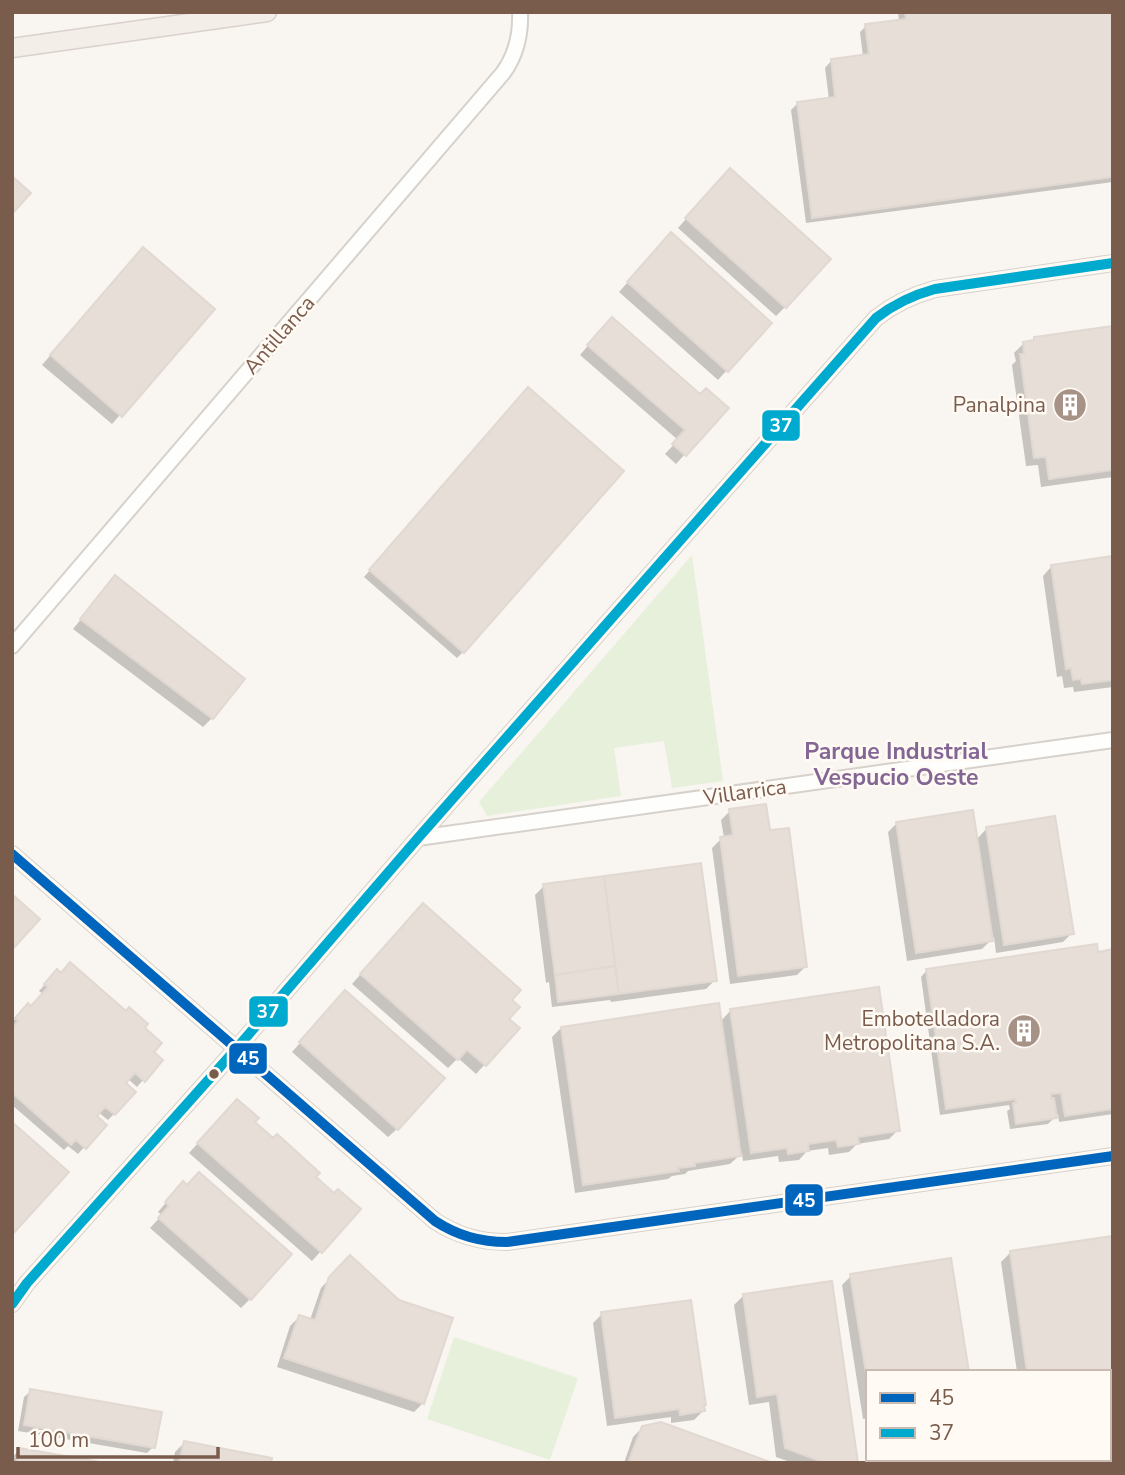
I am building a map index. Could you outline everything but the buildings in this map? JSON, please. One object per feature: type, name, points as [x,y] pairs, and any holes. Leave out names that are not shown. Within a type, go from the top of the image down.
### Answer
[{"type":"main road","points":[[12,48],[267,12]]},
{"type":"street","name":"Antillanca","points":[[12,646],[503,74],[516,49],[521,24],[520,12]]},
{"type":"street","points":[[12,1304],[27,1283],[236,1049],[876,318],[897,303],[935,289],[1113,263]]},
{"type":"street","name":"Villarrica","points":[[418,838],[1113,740]]},
{"type":"street","points":[[12,855],[435,1221],[460,1235],[483,1241],[507,1241],[1113,1156]]},
{"type":"green space","points":[[692,555],[723,781],[672,788],[664,741],[614,748],[621,796],[487,816],[479,802]]},
{"type":"green space","points":[[454,1337],[578,1378],[550,1460],[427,1419]]},
{"type":"transit line","name":"37","points":[[12,1304],[27,1283],[236,1049],[876,318],[904,300],[935,289],[1113,263]]},
{"type":"transit line","name":"45","points":[[12,854],[435,1221],[470,1237],[507,1242],[1113,1156]]},
{"type":"place","name":"Panalpina","points":[[1070,405]]},
{"type":"place","name":"Embotelladora Metropolitana S.A.","points":[[1024,1031]]},
{"type":"district","name":"Parque Industrial Vespucio Oeste","points":[[896,764]]}]
